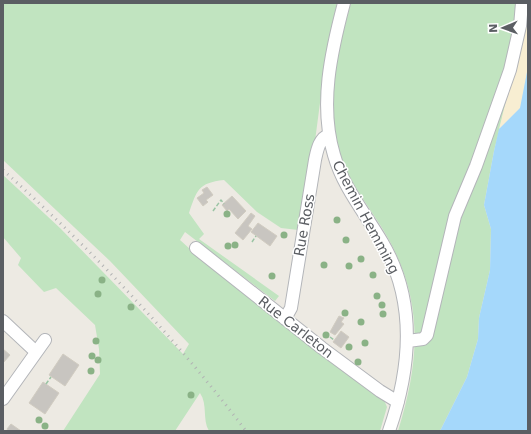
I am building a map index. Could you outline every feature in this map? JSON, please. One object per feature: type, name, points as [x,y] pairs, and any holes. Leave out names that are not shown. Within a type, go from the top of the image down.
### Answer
[{"type":"street","name":"Chemin Hemming","points":[[344,3],[333,48],[330,73],[327,106],[329,135],[334,155],[342,176],[382,241],[396,270],[406,306],[408,341],[404,374],[398,402],[389,431]]},
{"type":"street","points":[[408,341],[423,339],[427,335],[455,216],[476,166],[510,70],[520,26],[522,3]]},
{"type":"street","name":"Rue Ross","points":[[285,319],[291,308],[315,160],[323,138],[329,135]]},
{"type":"street","name":"Rue Carleton","points":[[196,248],[285,319],[380,391],[398,402]]},
{"type":"street","points":[[3,321],[36,352]]},
{"type":"street","points":[[3,399],[45,340]]},
{"type":"path","points":[[213,211],[221,200],[224,204]]},
{"type":"path","points":[[252,242],[256,236]]},
{"type":"path","points":[[330,337],[334,340]]},
{"type":"path","points":[[46,384],[51,377]]},
{"type":"green space","points":[[3,3],[337,3],[328,42],[315,141],[298,230],[281,228],[257,212],[224,180],[209,183],[200,189],[194,199],[189,213],[204,234],[199,239],[279,296],[275,301],[185,232],[180,240],[210,267],[384,400],[387,407],[380,431],[209,431],[206,422],[204,402],[200,393],[175,431],[63,431],[100,374],[99,349],[95,325],[56,288],[44,292],[18,265],[21,258],[3,237],[3,175],[60,228],[183,354],[189,344],[110,261],[3,160]]},
{"type":"green space","points":[[351,3],[516,3],[513,75],[494,151],[484,205],[491,229],[490,270],[479,318],[478,339],[467,377],[440,431],[398,431],[406,404],[414,352],[412,303],[396,253],[349,175],[339,152],[336,140],[333,106],[334,88],[342,36]]},
{"type":"sand","points":[[527,16],[528,67],[520,108],[499,129]]},
{"type":"water","points":[[528,67],[528,431],[440,431],[467,377],[478,339],[479,318],[490,270],[491,229],[484,205],[499,129],[520,108]]},
{"type":"building","points":[[207,187],[213,195],[206,200],[208,202],[203,206],[197,198],[204,193],[202,190]]},
{"type":"building","points":[[232,196],[246,211],[238,219],[229,209],[227,211],[222,205]]},
{"type":"building","points":[[251,213],[255,216],[248,226],[252,229],[243,240],[235,233]]},
{"type":"building","points":[[258,223],[277,236],[270,246],[251,232]]},
{"type":"building","points":[[339,316],[344,318],[341,322],[344,324],[335,335],[330,332]]},
{"type":"building","points":[[341,331],[349,337],[341,348],[333,342]]},
{"type":"building","points":[[3,349],[10,355],[3,363]]},
{"type":"building","points":[[63,354],[79,365],[65,386],[49,375]]},
{"type":"building","points":[[43,382],[59,393],[45,414],[29,403]]},
{"type":"building","points":[[11,424],[21,431],[8,431],[7,429]]},
{"type":"railway","points":[[3,170],[68,231],[131,295],[190,361],[246,431]]}]
